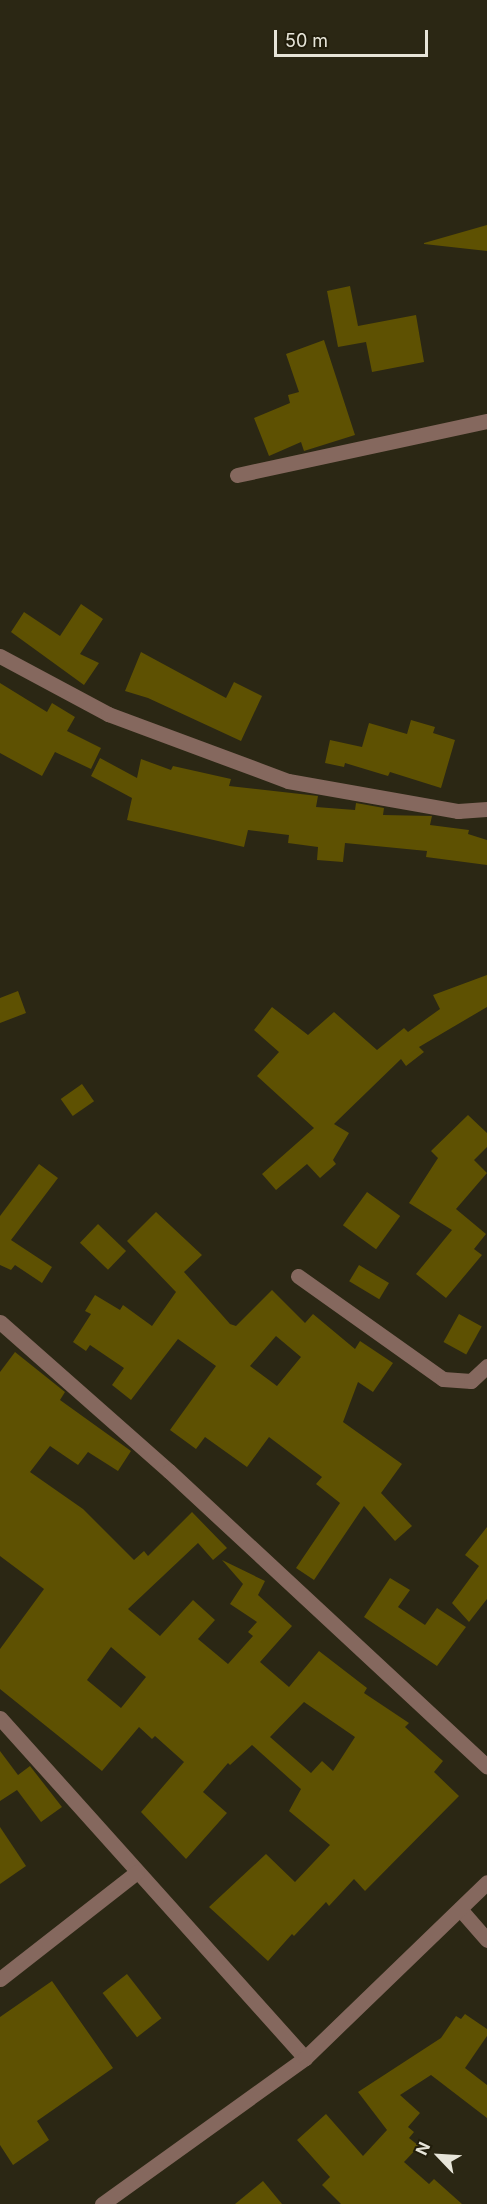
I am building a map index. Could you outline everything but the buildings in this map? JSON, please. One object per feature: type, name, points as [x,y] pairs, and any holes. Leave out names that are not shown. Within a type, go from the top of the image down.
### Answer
[{"type":"street","points":[[237,475],[487,422]]},
{"type":"street","points":[[0,656],[108,714],[288,781],[458,810],[487,809]]},
{"type":"street","points":[[298,1276],[443,1379],[471,1381],[487,1366]]},
{"type":"street","points":[[0,1322],[151,1455],[487,1767]]},
{"type":"street","points":[[0,1718],[304,2058]]},
{"type":"street","points":[[0,1979],[137,1872]]},
{"type":"street","points":[[102,2204],[304,2058],[487,1882]]},
{"type":"street","points":[[460,1910],[487,1940]]}]
